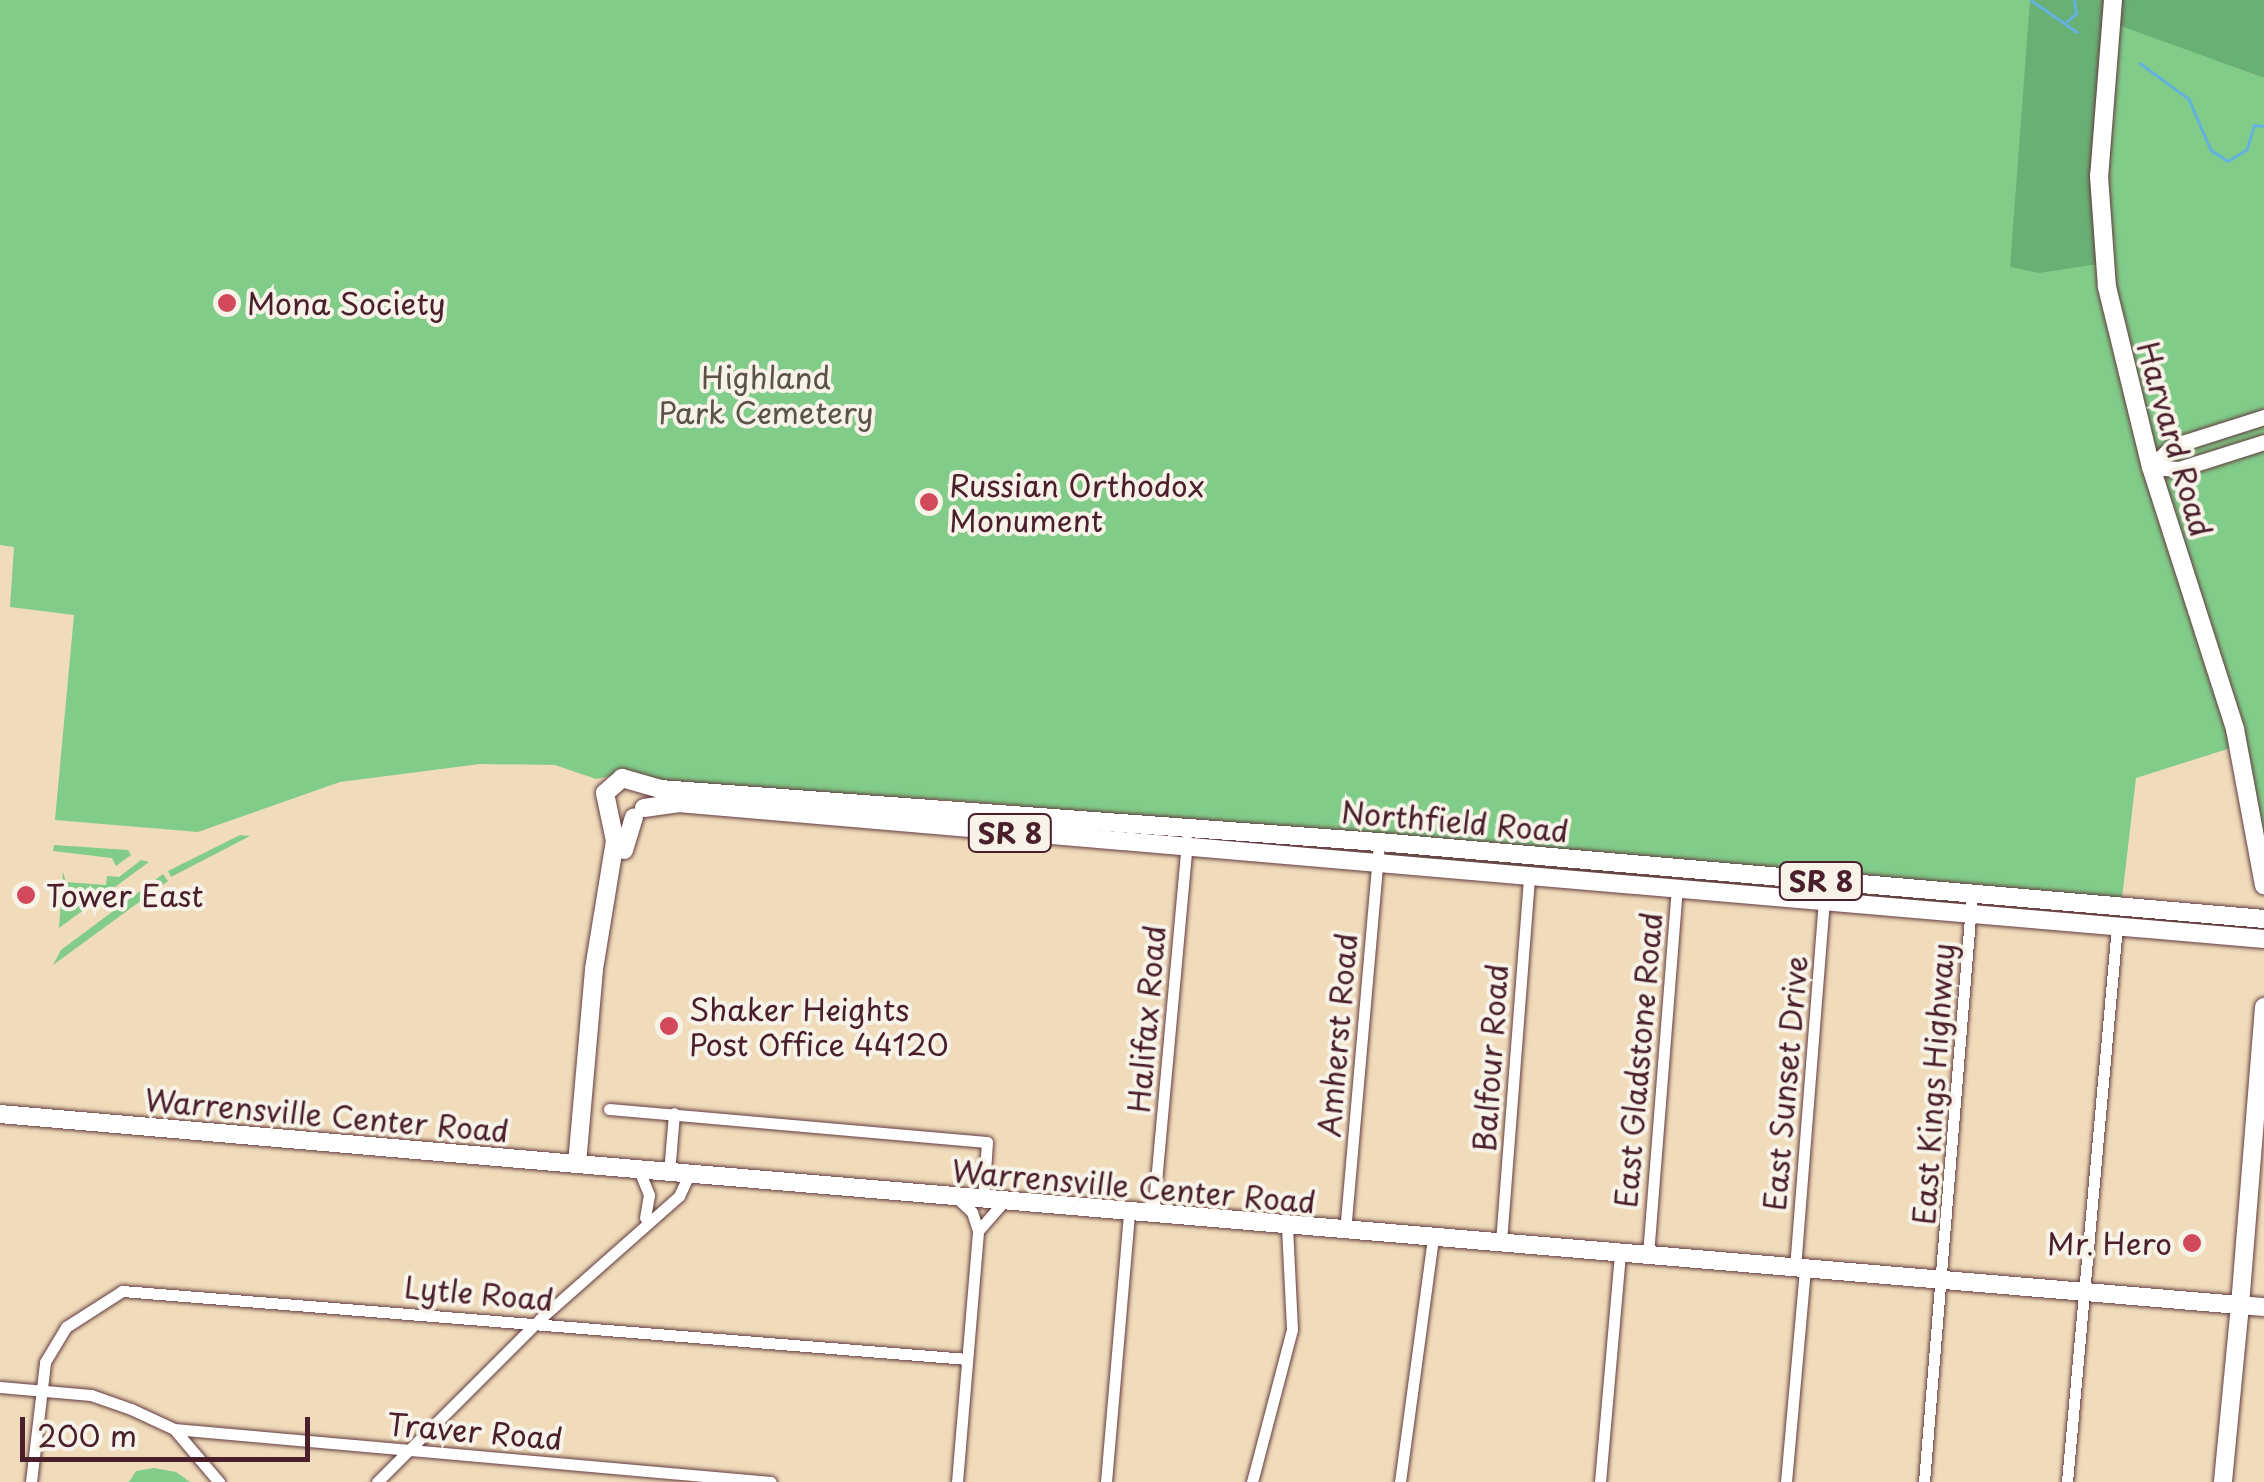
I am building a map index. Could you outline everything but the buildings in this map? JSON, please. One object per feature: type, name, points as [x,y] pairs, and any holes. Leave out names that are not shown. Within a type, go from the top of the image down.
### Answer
[{"type":"main road","name":"Harvard Road","points":[[2113,0],[2099,176],[2107,287],[2151,467],[2235,729],[2264,885]]},
{"type":"main road","name":"SR 8","points":[[577,1164],[599,936],[616,840],[604,803],[608,786],[622,778],[641,785]]},
{"type":"main road","points":[[610,814],[639,812],[641,785]]},
{"type":"main road","name":"Northfield Road","points":[[641,785],[1188,826],[2264,919]]},
{"type":"main road","name":"Northfield Road","points":[[639,812],[678,802],[2264,939]]},
{"type":"main road","name":"SR 8","points":[[599,936],[639,812]]},
{"type":"main road","points":[[2223,1482],[2260,1109],[2264,1007]]},
{"type":"main road","name":"Warrensville Center Road","points":[[0,1114],[1286,1227],[2264,1307]]},
{"type":"street","points":[[2151,467],[2173,446],[2264,417]]},
{"type":"street","points":[[2151,467],[2180,470],[2264,442]]},
{"type":"street","name":"Halifax Road","points":[[1153,1215],[1188,826]]},
{"type":"street","name":"Amherst Road","points":[[1345,1232],[1379,842]]},
{"type":"street","name":"East Gladstone Road","points":[[1648,1255],[1679,869]]},
{"type":"street","name":"Balfour Road","points":[[1500,1242],[1529,878]]},
{"type":"street","name":"East Kings Highway","points":[[1924,1482],[1972,894]]},
{"type":"street","name":"East Sunset Drive","points":[[1786,1482],[1824,902]]},
{"type":"street","points":[[2067,1482],[2117,926]]},
{"type":"street","name":"Warrensville Center Road","points":[[609,1109],[987,1142],[983,1201]]},
{"type":"street","points":[[669,1173],[674,1113]]},
{"type":"street","points":[[639,1170],[649,1195],[645,1220]]},
{"type":"street","points":[[376,1482],[645,1220],[679,1196],[689,1175]]},
{"type":"street","points":[[958,1199],[972,1212],[978,1230]]},
{"type":"street","points":[[957,1482],[978,1230],[987,1213],[1003,1202]]},
{"type":"street","points":[[1106,1482],[1129,1213]]},
{"type":"street","points":[[1252,1482],[1292,1329],[1286,1227]]},
{"type":"street","points":[[1400,1482],[1433,1238]]},
{"type":"street","points":[[1600,1482],[1620,1252]]},
{"type":"street","name":"Lytle Road","points":[[31,1482],[46,1362],[66,1326],[122,1291],[967,1360]]},
{"type":"street","points":[[0,1387],[90,1395],[174,1429],[219,1482]]},
{"type":"street","name":"Traver Road","points":[[174,1429],[770,1482]]},
{"type":"green space","name":"Highland Park Cemetery","points":[[0,0],[2082,0],[2110,21],[2264,78],[2264,885],[2237,746],[2136,778],[2121,907],[1955,898],[1958,904],[1689,883],[1689,878],[1942,883],[945,800],[657,785],[627,773],[596,779],[555,765],[480,764],[340,782],[198,832],[55,820],[74,615],[10,607],[14,547],[0,545]]},
{"type":"green space","points":[[2030,0],[2264,0],[2264,78],[2110,22],[2105,263],[2039,273],[2010,267]]},
{"type":"green space","points":[[240,835],[250,836],[171,877],[168,871]]},
{"type":"green space","points":[[54,845],[128,850],[131,855],[116,866],[112,858],[53,851]]},
{"type":"green space","points":[[1389,851],[1661,873],[1665,878],[1389,858]]},
{"type":"green space","points":[[141,860],[149,862],[59,928],[63,872],[66,882],[106,885],[107,876],[119,877]]},
{"type":"green space","points":[[163,874],[168,881],[53,965],[61,950]]},
{"type":"green space","points":[[154,1468],[176,1472],[190,1482],[129,1482],[136,1471]]},
{"type":"waterway","points":[[2031,0],[2077,32]]},
{"type":"waterway","points":[[2066,22],[2076,14],[2074,0]]},
{"type":"waterway","points":[[2140,63],[2189,99],[2211,150],[2228,161],[2247,149],[2254,125],[2264,126]]},
{"type":"place","name":"Mona Society","points":[[227,303]]},
{"type":"place","name":"Russian Orthodox Monument","points":[[929,502]]},
{"type":"place","name":"Tower East","points":[[26,895]]},
{"type":"place","name":"Shaker Heights Post Office 44120","points":[[669,1026]]},
{"type":"place","name":"Mr. Hero","points":[[2192,1243]]}]
